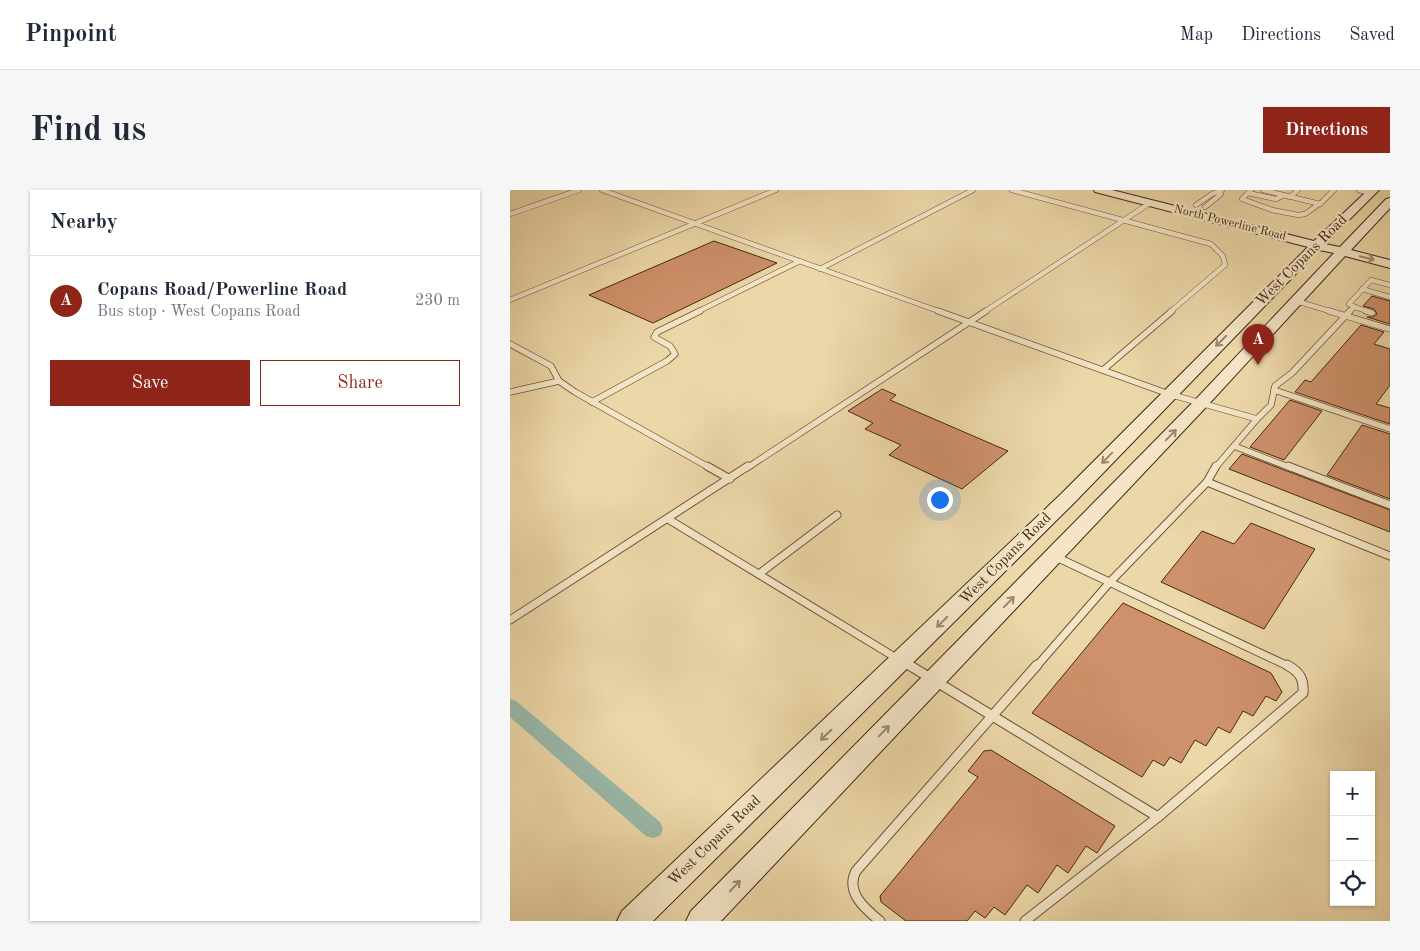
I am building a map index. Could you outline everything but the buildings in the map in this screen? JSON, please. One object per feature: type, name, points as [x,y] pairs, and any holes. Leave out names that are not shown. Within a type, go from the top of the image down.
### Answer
[{"type":"main road","name":"North Powerline Road","points":[[1099,190],[1345,247],[1390,253]]},
{"type":"main road","name":"North Powerline Road","points":[[1137,190],[1321,241]]},
{"type":"main road","name":"West Copans Road","points":[[632,921],[1068,498],[1372,191]]},
{"type":"main road","name":"West Copans Road","points":[[701,921],[1202,402],[1345,247],[1389,203]]},
{"type":"main road","name":"North Powerline Road","points":[[1345,247],[1390,264]]},
{"type":"lane","points":[[510,214],[579,190]]},
{"type":"lane","points":[[602,190],[1169,394],[1257,419]]},
{"type":"lane","points":[[510,300],[776,190]]},
{"type":"lane","points":[[820,269],[973,190]]},
{"type":"lane","points":[[1012,190],[1211,244],[1221,252],[1225,265],[1103,370]]},
{"type":"lane","points":[[1208,190],[1220,191]]},
{"type":"lane","points":[[1263,190],[1319,204]]},
{"type":"lane","points":[[1290,196],[1298,190]]},
{"type":"lane","points":[[1284,195],[1280,198],[1250,191],[1242,199],[1295,215],[1304,215],[1334,190]]},
{"type":"lane","points":[[1359,190],[1372,191]]},
{"type":"lane","points":[[1200,206],[1221,194],[1220,191]]},
{"type":"lane","points":[[1200,206],[1212,194],[1220,191]]},
{"type":"lane","points":[[510,620],[730,479],[1150,203]]},
{"type":"lane","points":[[592,402],[667,362],[675,354],[670,346],[654,337],[657,332],[800,261]]},
{"type":"lane","points":[[1372,313],[1349,304],[1371,280],[1386,289],[1390,297]]},
{"type":"lane","points":[[1362,289],[1386,289]]},
{"type":"lane","points":[[1296,301],[1390,329]]},
{"type":"lane","points":[[880,921],[864,909],[854,892],[854,876],[868,857],[1110,582],[1208,482],[1215,468],[1271,405],[1274,390],[1280,380],[1292,373],[1344,316],[1355,307]]},
{"type":"lane","points":[[510,344],[551,366],[558,381],[592,402],[730,479]]},
{"type":"lane","points":[[510,392],[558,381]]},
{"type":"lane","points":[[1274,390],[1390,429]]},
{"type":"lane","points":[[1234,446],[1390,505]]},
{"type":"lane","points":[[1208,482],[1390,556]]},
{"type":"lane","points":[[759,574],[837,515]]},
{"type":"lane","points":[[668,519],[1158,817]]},
{"type":"lane","points":[[1025,921],[1158,817],[1303,693],[1304,681],[1297,670],[1053,556]]},
{"type":"waterway","points":[[510,706],[653,829]]},
{"type":"place","name":"Copans Road/Powerline Road","points":[[1258,365]]}]
